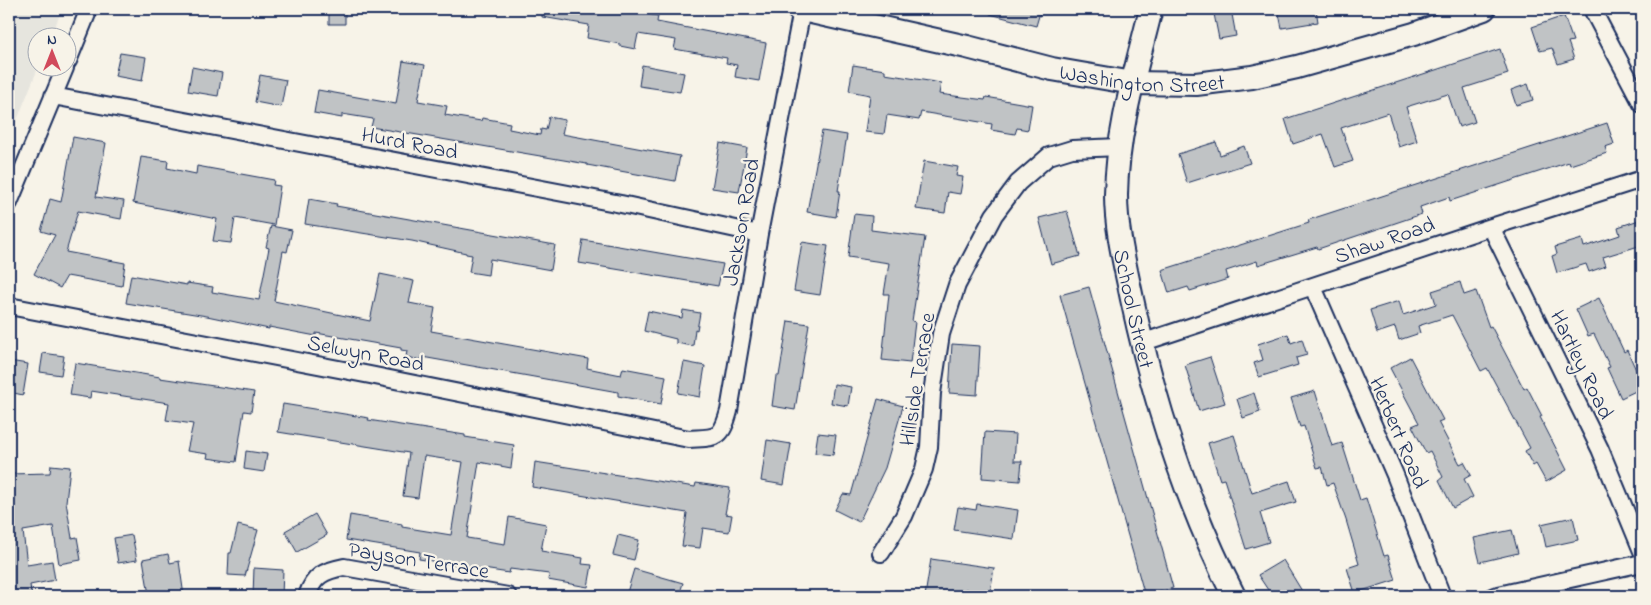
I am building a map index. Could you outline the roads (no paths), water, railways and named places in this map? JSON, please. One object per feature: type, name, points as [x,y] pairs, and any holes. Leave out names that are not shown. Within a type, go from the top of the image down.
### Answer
[{"type":"street","points":[[78,36],[89,9]]},
{"type":"street","name":"Washington Street","points":[[800,9],[967,47],[1052,69],[1133,83],[1196,84],[1288,69],[1414,34],[1484,9]]},
{"type":"street","name":"Jackson Road","points":[[714,437],[724,429],[729,411],[800,9]]},
{"type":"street","name":"School Street","points":[[1151,9],[1121,132],[1116,196],[1121,248],[1141,343],[1164,423],[1191,502],[1234,596]]},
{"type":"street","points":[[1592,9],[1642,104]]},
{"type":"street","points":[[9,203],[61,78]]},
{"type":"street","name":"Hurd Road","points":[[53,96],[622,204],[760,234]]},
{"type":"street","name":"Hillside Terrace","points":[[881,553],[904,516],[924,469],[929,447],[932,393],[941,334],[957,286],[994,214],[1018,183],[1049,156],[1072,149],[1120,147]]},
{"type":"street","name":"Shaw Road","points":[[1141,343],[1642,179]]},
{"type":"street","name":"Hartley Road","points":[[1492,227],[1600,450],[1642,551]]},
{"type":"street","name":"Herbert Road","points":[[1313,287],[1395,474],[1442,596]]},
{"type":"street","name":"Selwyn Road","points":[[9,306],[689,439],[714,437]]},
{"type":"street","points":[[1494,596],[1642,564]]},
{"type":"street","name":"Payson Terrace","points":[[307,596],[312,583],[327,570],[344,567],[508,596]]}]
